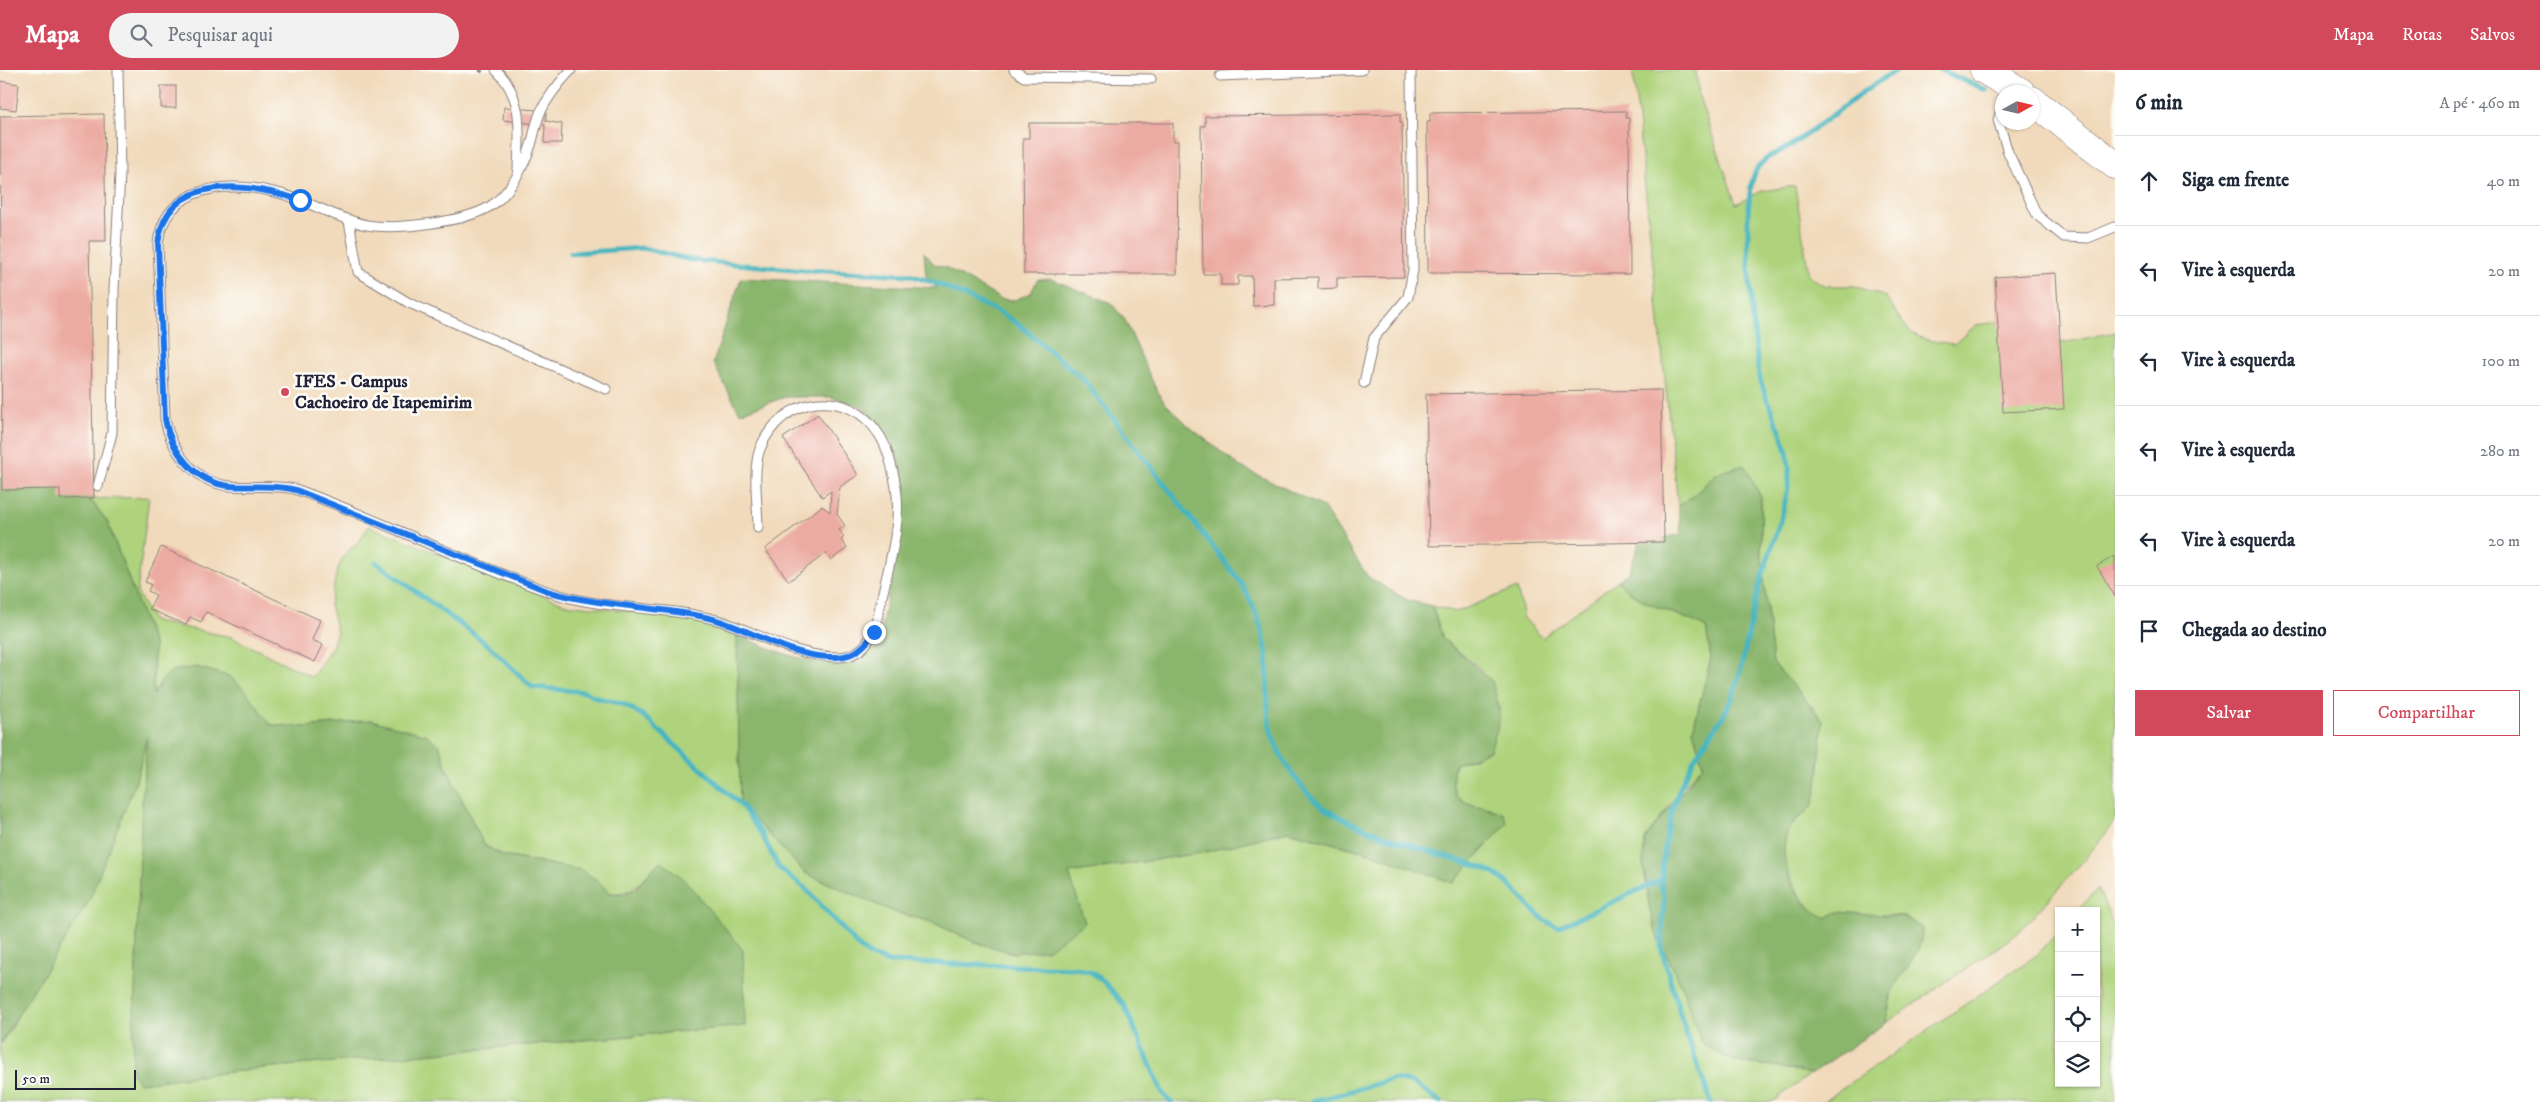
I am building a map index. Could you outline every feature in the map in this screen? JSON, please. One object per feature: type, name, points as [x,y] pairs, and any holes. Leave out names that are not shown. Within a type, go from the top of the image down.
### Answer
[{"type":"highway","points":[[1984,70],[2002,85]]},
{"type":"highway","points":[[2040,113],[2115,165]]},
{"type":"lane","points":[[98,486],[112,433],[114,290],[120,174],[118,70]]},
{"type":"lane","points":[[496,70],[507,83],[517,105],[520,132],[518,172]]},
{"type":"lane","points":[[571,70],[549,96],[541,112],[531,146],[507,191],[491,206],[471,215],[403,226],[369,225],[349,221],[282,194],[238,188],[193,193],[178,202],[166,216],[158,244],[165,419],[171,441],[192,469],[209,480],[229,486],[273,486],[296,490],[566,597],[610,605],[701,616],[735,626],[778,645],[805,653],[836,657],[853,654],[860,650],[871,639],[877,625],[897,513],[896,486],[891,465],[880,436],[869,423],[856,412],[846,407],[814,402],[801,406],[780,420],[770,430],[758,452],[758,528]]},
{"type":"lane","points":[[1014,70],[1024,77],[1151,79]]},
{"type":"lane","points":[[1220,76],[1362,70]]},
{"type":"lane","points":[[1364,382],[1374,338],[1408,297],[1413,270],[1411,70]]},
{"type":"lane","points":[[2001,130],[2008,152],[2037,215],[2064,237],[2088,238],[2115,226]]},
{"type":"lane","points":[[349,221],[358,272],[409,303],[606,389]]},
{"type":"green space","points":[[1633,70],[1696,70],[1699,97],[1736,204],[1762,191],[1795,186],[1809,276],[1825,286],[1854,286],[1886,297],[1906,327],[1919,337],[1939,342],[1954,344],[1976,325],[1999,322],[2017,332],[2063,343],[2115,332],[2115,822],[2085,859],[2017,934],[1886,1023],[1892,992],[1922,927],[1902,916],[1827,918],[1815,914],[1799,894],[1785,867],[1783,848],[1789,827],[1806,812],[1823,720],[1773,663],[1761,554],[1761,497],[1717,473],[1693,496],[1678,506]]},
{"type":"green space","points":[[924,252],[934,264],[947,268],[1001,299],[1015,300],[1031,293],[1037,280],[1051,279],[1111,303],[1125,320],[1154,385],[1164,402],[1191,428],[1239,466],[1323,507],[1368,577],[1407,600],[1432,606],[1443,639],[1492,681],[1499,707],[1499,723],[1490,751],[1455,764],[1453,779],[1457,797],[1472,804],[1503,813],[1507,823],[1453,883],[1380,856],[1288,831],[1201,853],[1069,873],[1085,923],[1047,950],[1013,953],[974,942],[929,921],[894,912],[805,873],[740,804],[737,635],[796,657],[826,662],[859,662],[878,641],[901,535],[903,476],[892,442],[863,407],[830,397],[785,397],[740,413],[713,363],[741,278],[937,288],[926,276]]},
{"type":"green space","points":[[1744,465],[1761,497],[1761,554],[1773,663],[1823,720],[1819,771],[1814,801],[1810,809],[1791,825],[1785,841],[1784,854],[1791,881],[1805,904],[1826,918],[1837,912],[1902,916],[1922,927],[1920,945],[1912,961],[1896,984],[1891,996],[1886,1023],[1811,1074],[1774,1066],[1743,1063],[1723,1057],[1701,1042],[1681,984],[1658,939],[1650,911],[1643,862],[1645,839],[1703,765],[1693,730],[1711,658],[1706,628],[1648,603],[1627,590],[1617,581],[1629,572],[1644,529],[1663,538],[1681,534],[1678,506],[1693,496],[1717,473]]},
{"type":"green space","points":[[17,474],[80,486],[107,521],[154,646],[153,695],[162,680],[171,671],[196,667],[229,676],[245,690],[271,725],[305,727],[371,720],[427,735],[439,745],[447,769],[484,845],[504,856],[581,870],[597,880],[609,893],[623,894],[635,889],[660,861],[683,878],[743,950],[745,1026],[263,1068],[139,1083],[132,1073],[142,803],[147,736],[136,781],[89,901],[0,1044],[0,478]]},
{"type":"green space","points":[[149,497],[137,592],[153,621],[231,637],[312,677],[332,647],[337,632],[330,605],[337,570],[345,554],[360,540],[369,526],[565,604],[726,622],[737,635],[740,804],[805,873],[894,912],[929,921],[974,942],[1068,873],[1201,853],[1288,831],[1380,856],[1453,883],[1507,823],[1491,808],[1471,806],[1456,795],[1451,780],[1455,764],[1477,757],[1481,669],[1443,639],[1432,606],[1456,612],[1517,588],[1524,618],[1542,638],[1617,581],[1649,603],[1706,628],[1711,658],[1693,730],[1703,765],[1684,786],[1645,839],[1643,862],[1650,911],[1658,939],[1681,984],[1743,1063],[1774,1066],[1811,1074],[1772,1102],[0,1102],[0,1044],[11,1029],[136,781],[148,731],[142,803],[132,1073],[139,1083],[263,1068],[745,1026],[660,861],[644,879],[626,892],[609,893],[597,880],[555,865],[504,856],[484,845],[447,769],[439,745],[371,720],[305,727],[271,725],[253,702],[162,680],[153,696],[154,646],[107,521],[90,499]]},
{"type":"green space","points":[[2098,888],[2115,929],[2115,1102],[1823,1102],[2037,955],[2055,935],[2055,1087],[2100,1087],[2100,907],[2081,907]]},
{"type":"building","points":[[0,81],[19,84],[16,110],[0,108]]},
{"type":"building","points":[[161,86],[176,86],[176,108],[161,108]]},
{"type":"building","points":[[504,107],[546,111],[546,121],[562,124],[561,143],[544,143],[545,125],[503,120]]},
{"type":"building","points":[[1626,111],[1626,118],[1629,118],[1630,274],[1428,273],[1427,122],[1430,122],[1430,113]]},
{"type":"building","points":[[104,114],[106,241],[89,241],[94,498],[60,499],[60,489],[2,490],[0,116]]},
{"type":"building","points":[[1400,114],[1400,122],[1402,122],[1404,277],[1337,278],[1337,288],[1318,289],[1318,277],[1274,278],[1274,305],[1253,306],[1252,276],[1238,276],[1238,285],[1221,285],[1221,274],[1203,274],[1201,126],[1205,126],[1205,116]]},
{"type":"building","points":[[1029,123],[1173,123],[1173,141],[1178,141],[1177,274],[1024,274],[1023,138],[1029,138]]},
{"type":"building","points":[[2056,273],[2064,409],[2003,412],[1995,277]]},
{"type":"building","points":[[1661,390],[1664,542],[1429,546],[1426,394]]},
{"type":"building","points":[[818,414],[858,475],[840,487],[837,514],[845,526],[839,530],[844,537],[841,540],[847,548],[831,560],[826,553],[789,581],[765,549],[822,506],[830,512],[831,491],[822,497],[783,438]]},
{"type":"building","points":[[161,547],[320,620],[312,640],[323,645],[315,662],[206,612],[201,622],[190,617],[186,625],[149,609],[156,595],[148,591],[151,584],[145,582]]},
{"type":"building","points":[[2115,556],[2115,597],[2097,566]]},
{"type":"waterway","points":[[1711,1102],[1686,1033],[1661,947],[1664,897],[1661,886],[1664,851],[1675,802],[1687,771],[1720,721],[1732,698],[1763,573],[1784,506],[1789,479],[1789,466],[1784,442],[1758,369],[1749,265],[1748,235],[1751,185],[1757,169],[1767,158],[1802,138],[1869,88],[1897,70]]},
{"type":"waterway","points":[[1940,70],[1986,90]]},
{"type":"waterway","points":[[571,253],[643,248],[691,260],[804,270],[910,275],[941,285],[999,312],[1018,324],[1083,379],[1241,583],[1255,609],[1264,636],[1267,657],[1269,720],[1274,740],[1290,770],[1311,797],[1336,815],[1371,831],[1475,865],[1495,874],[1512,887],[1540,916],[1558,927],[1661,880]]},
{"type":"waterway","points":[[376,562],[487,644],[532,687],[585,692],[597,698],[623,704],[642,715],[742,806],[762,835],[779,868],[805,888],[861,949],[873,957],[889,962],[1075,968],[1091,972],[1103,981],[1124,1005],[1163,1094],[1171,1102]]},
{"type":"waterway","points":[[1312,1102],[1394,1079],[1413,1083],[1441,1102]]},
{"type":"place","name":"IFES - Campus Cachoeiro de Itapemirim","points":[[285,392]]},
{"type":"route","points":[[300,200],[282,194],[251,188],[202,191],[193,193],[178,202],[171,208],[161,225],[158,244],[165,419],[171,441],[184,461],[192,469],[219,484],[229,486],[284,487],[306,493],[550,592],[581,601],[701,616],[735,626],[792,650],[836,657],[853,654],[860,650],[871,639],[874,632]]}]
